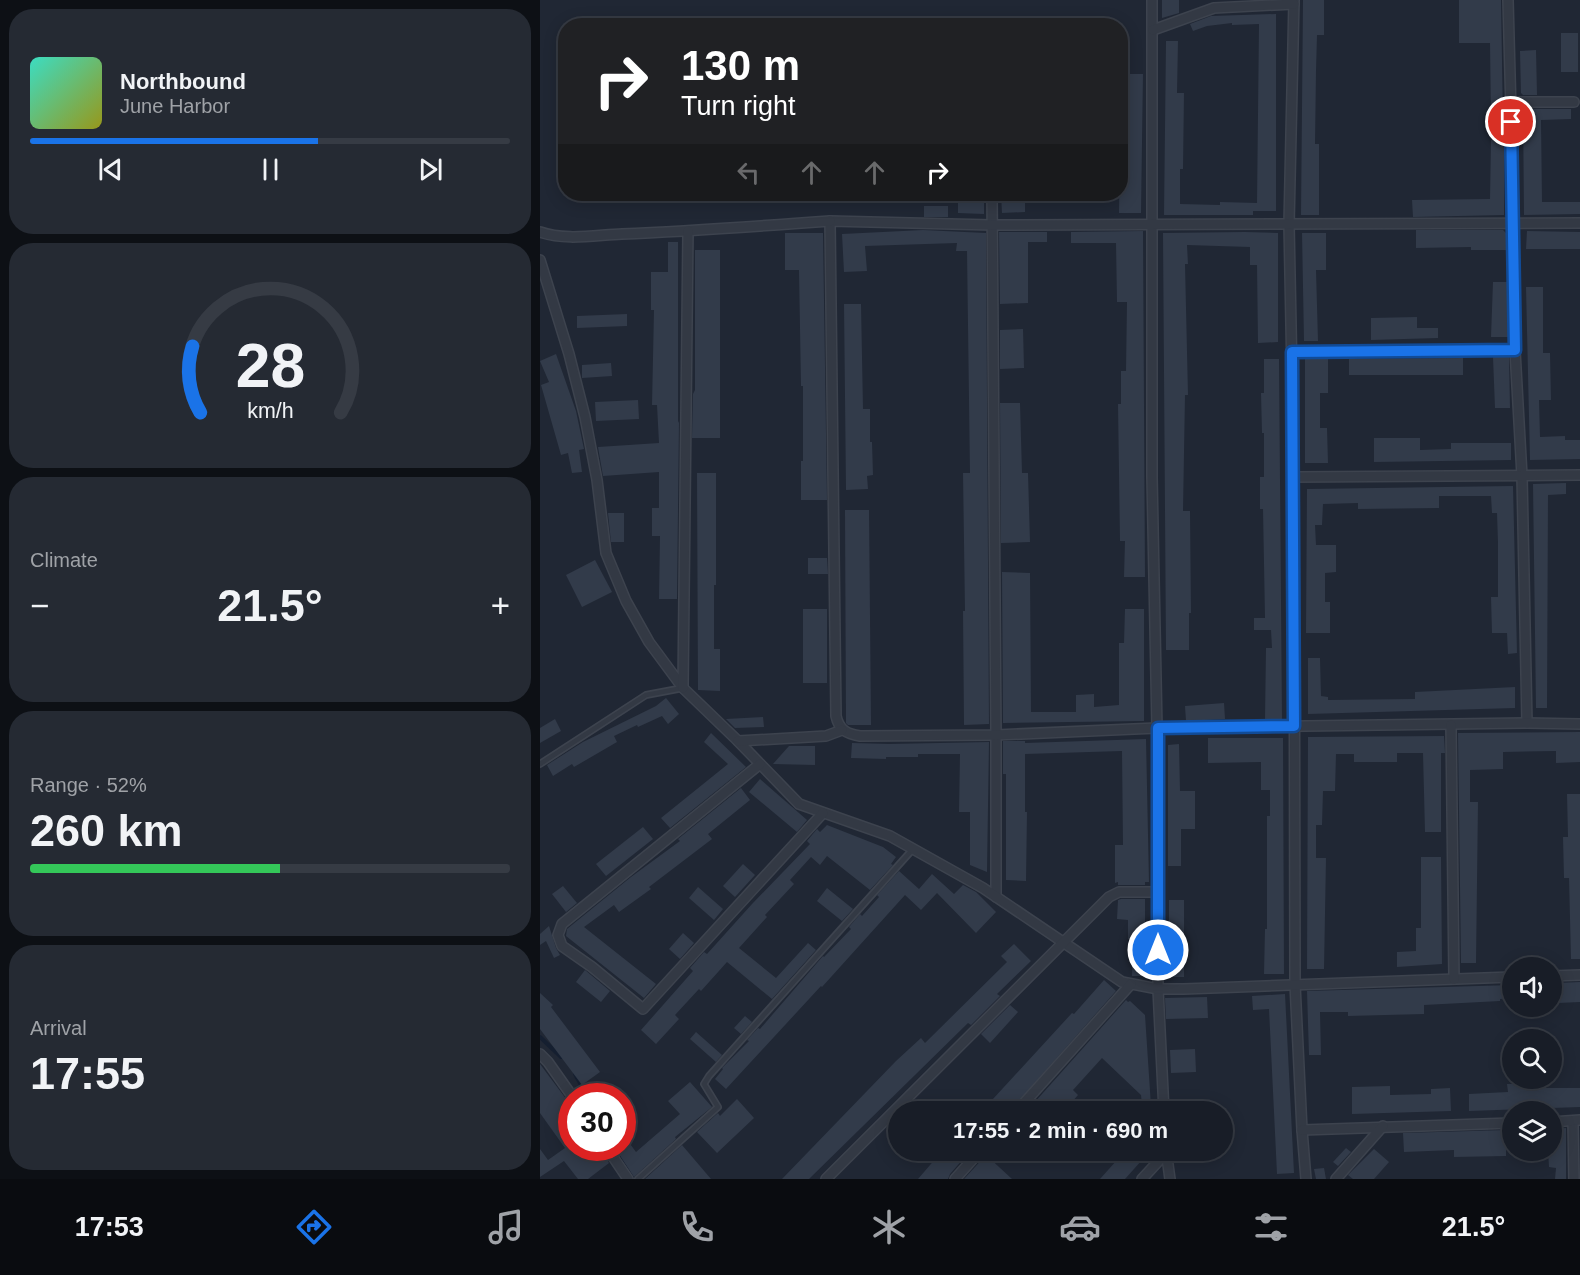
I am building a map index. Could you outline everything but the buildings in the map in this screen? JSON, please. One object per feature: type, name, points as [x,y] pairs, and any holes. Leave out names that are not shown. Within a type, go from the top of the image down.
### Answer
[{"type":"street","points":[[1152,0],[1152,477],[1158,728],[1158,989],[1163,1101]]},
{"type":"street","points":[[1508,0],[1515,350],[1522,476],[1527,723]]},
{"type":"street","points":[[1153,30],[1214,8],[1294,2],[1290,224],[1294,477],[1295,984],[1306,1179]]},
{"type":"street","points":[[1510,102],[1574,102]]},
{"type":"street","points":[[992,201],[996,897]]},
{"type":"street","points":[[540,232],[549,236],[575,236],[688,231],[830,220],[992,225],[1580,223]]},
{"type":"street","points":[[830,220],[836,716],[842,730],[860,736],[996,735],[1158,728],[1580,724]]},
{"type":"street","points":[[683,688],[688,231]]},
{"type":"street","points":[[540,260],[569,354],[585,417],[597,480],[606,553],[626,601],[649,642],[683,688],[799,804],[890,836],[996,897],[1122,982],[1158,989],[1502,977]]},
{"type":"street","points":[[1292,352],[1515,350]]},
{"type":"street","points":[[1294,477],[1580,475]]},
{"type":"street","points":[[1451,725],[1454,979]]},
{"type":"street","points":[[738,741],[826,736],[842,730]]},
{"type":"street","points":[[760,764],[562,924],[558,935],[562,946],[592,967],[643,1009],[823,813]]},
{"type":"street","points":[[826,1179],[1109,897],[1119,892],[1159,892]]},
{"type":"street","points":[[1562,976],[1580,975]]},
{"type":"street","points":[[1026,1101],[1131,984]]},
{"type":"street","points":[[540,1054],[563,1083]]},
{"type":"street","points":[[1562,1121],[1577,1120],[1574,1179]]},
{"type":"street","points":[[1302,1130],[1502,1123]]},
{"type":"street","points":[[1336,1179],[1383,1126]]},
{"type":"street","points":[[616,1161],[628,1179]]},
{"type":"street","points":[[955,1179],[971,1161]]},
{"type":"street","points":[[1142,1179],[1158,1161]]},
{"type":"street","points":[[1167,1161],[1170,1179]]},
{"type":"lane","points":[[540,764],[646,695],[683,688]]},
{"type":"lane","points":[[638,1179],[717,1107],[704,1084],[709,1076],[913,849]]},
{"type":"waterway","points":[[540,1037],[561,1057]]},
{"type":"waterway","points":[[575,1074],[580,1083]]},
{"type":"waterway","points":[[623,1161],[633,1179]]},
{"type":"route","points":[[1158,950],[1158,728],[1294,726],[1292,352],[1515,350],[1511,122]]}]
